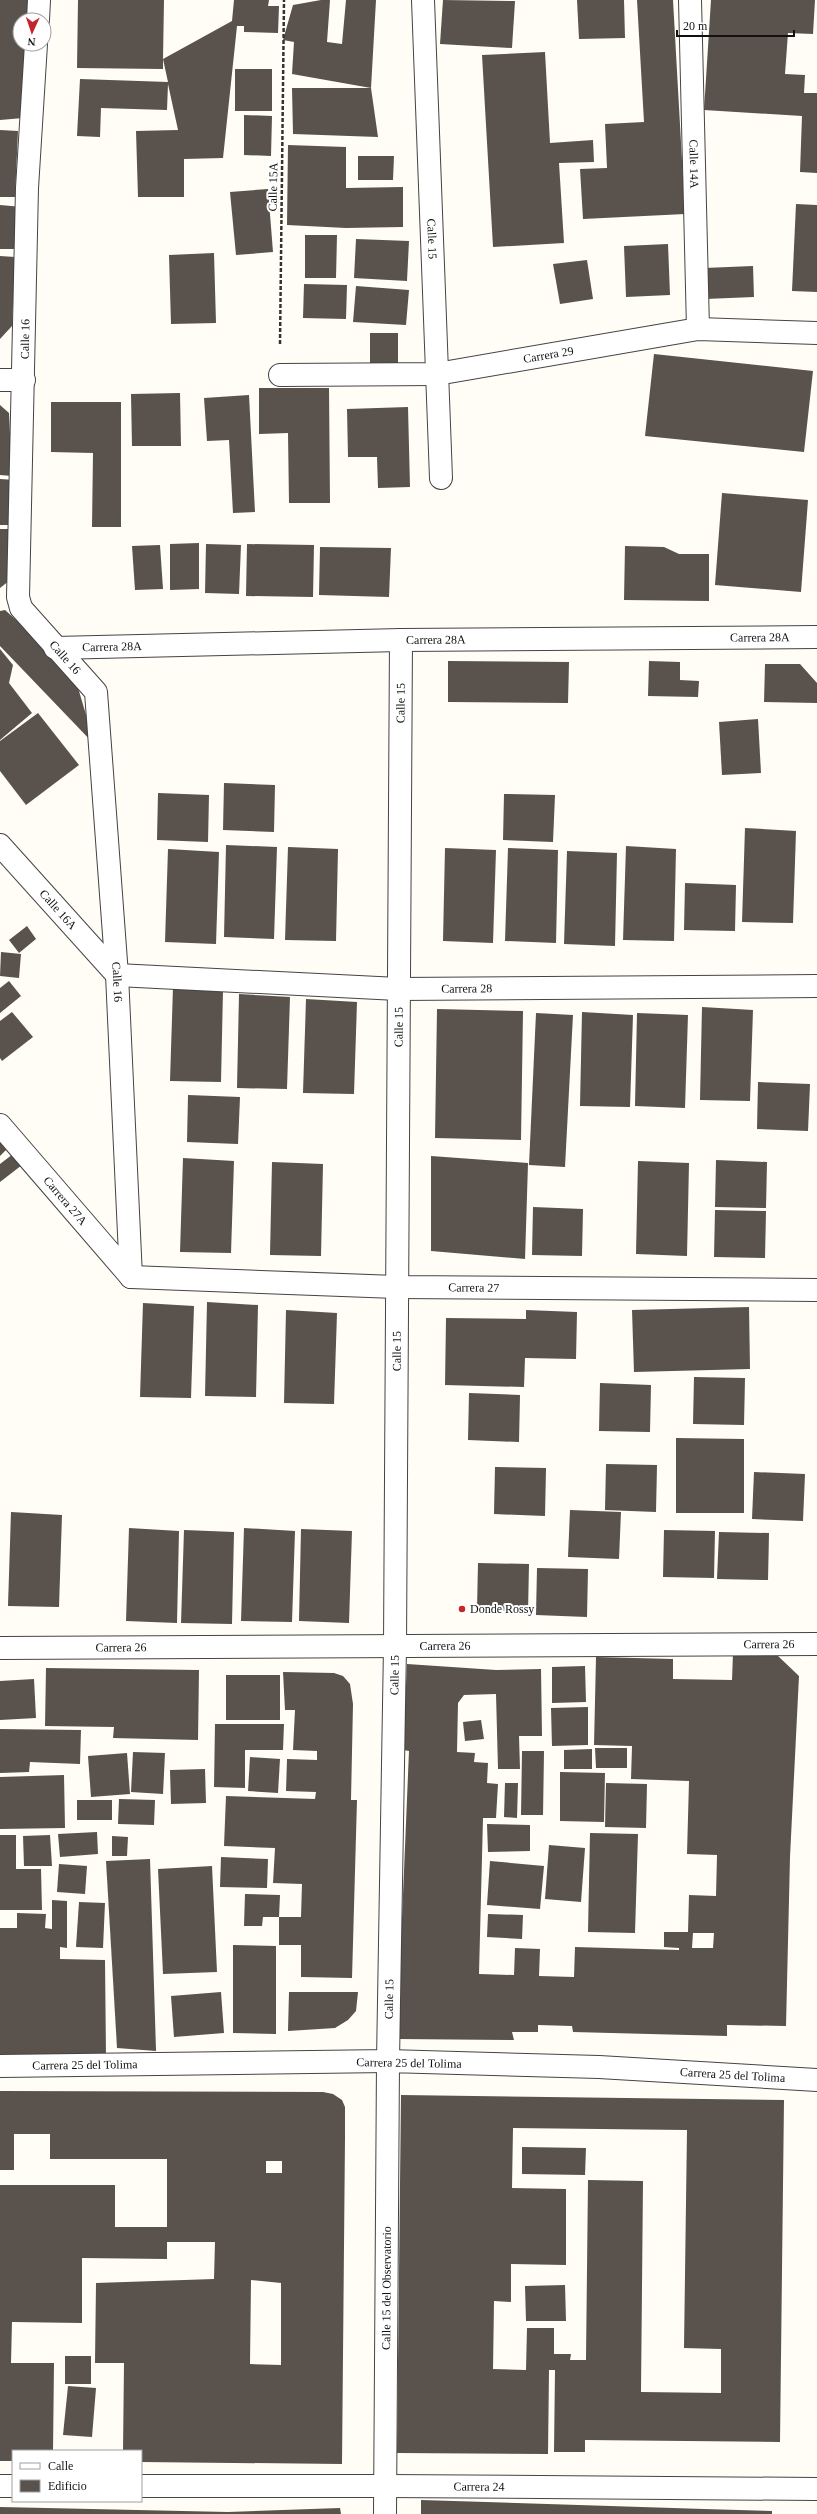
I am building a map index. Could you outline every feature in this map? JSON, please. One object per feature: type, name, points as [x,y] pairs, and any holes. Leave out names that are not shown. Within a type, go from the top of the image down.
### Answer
[{"type":"street","points":[[38,12],[39,0]]},
{"type":"street","name":"Calle 15","points":[[423,0],[441,478]]},
{"type":"street","name":"Calle 14A","points":[[690,0],[698,329]]},
{"type":"street","name":"Calle 16","points":[[36,52],[27,188],[24,380],[18,597],[21,608],[55,648],[96,692],[117,975],[131,1277]]},
{"type":"street","name":"Carrera 29","points":[[280,375],[437,374],[698,329],[817,333]]},
{"type":"street","points":[[0,380],[24,380]]},
{"type":"street","name":"Carrera 28A","points":[[55,648],[401,640],[817,637]]},
{"type":"street","name":"Calle 15","points":[[388,2061],[395,1646],[401,640]]},
{"type":"street","name":"Calle 16A","points":[[0,845],[117,975]]},
{"type":"street","name":"Carrera 28","points":[[117,975],[398,989],[817,986]]},
{"type":"street","name":"Carrera 27A","points":[[0,1125],[131,1277]]},
{"type":"street","name":"Carrera 27","points":[[131,1277],[396,1287],[817,1290]]},
{"type":"street","name":"Carrera 26","points":[[0,1648],[817,1644]]},
{"type":"street","name":"Carrera 25 del Tolima","points":[[0,2066],[388,2061],[599,2067],[817,2080]]},
{"type":"street","name":"Calle 15 del Observatorio","points":[[385,2514],[388,2061]]},
{"type":"street","points":[[0,2486],[12,2486]]},
{"type":"street","name":"Carrera 24","points":[[142,2486],[817,2489]]},
{"type":"path","name":"Calle 15A","points":[[280,375],[284,0]]},
{"type":"building","points":[[0,0],[29,0],[29,12],[12,12],[12,52],[27,52],[23,118],[0,120]]},
{"type":"building","points":[[78,0],[164,0],[163,69],[77,68]]},
{"type":"building","points":[[234,0],[269,0],[268,6],[279,6],[278,33],[244,32],[244,26],[237,26],[223,158],[184,159],[184,197],[138,197],[136,131],[178,130],[168,84],[167,110],[101,108],[100,137],[77,136],[80,79],[168,82],[163,59],[232,21]]},
{"type":"building","points":[[321,0],[330,0],[327,42],[342,44],[346,0],[376,0],[371,88],[292,74],[294,42],[283,40],[293,5]]},
{"type":"building","points":[[443,0],[515,1],[512,48],[440,44]]},
{"type":"building","points":[[577,0],[624,0],[625,38],[579,39]]},
{"type":"building","points":[[637,0],[673,0],[685,214],[583,219],[580,169],[607,168],[605,124],[644,122]]},
{"type":"building","points":[[711,0],[815,0],[813,34],[788,33],[785,74],[805,75],[804,93],[817,93],[817,173],[800,172],[802,116],[704,110]]},
{"type":"building","points":[[545,52],[550,143],[593,140],[594,162],[559,163],[564,243],[493,247],[482,55]]},
{"type":"building","points":[[235,69],[272,69],[272,111],[235,111]]},
{"type":"building","points":[[292,88],[371,88],[378,137],[293,134]]},
{"type":"building","points":[[244,115],[272,116],[271,156],[244,155]]},
{"type":"building","points":[[0,130],[18,131],[15,197],[0,197]]},
{"type":"building","points":[[288,145],[346,147],[346,188],[403,187],[403,227],[346,228],[287,225]]},
{"type":"building","points":[[358,156],[394,156],[393,180],[358,180]]},
{"type":"building","points":[[268,189],[273,252],[236,255],[230,192]]},
{"type":"building","points":[[796,204],[817,205],[817,292],[792,291]]},
{"type":"building","points":[[0,205],[22,207],[20,249],[0,249]]},
{"type":"building","points":[[305,235],[337,235],[336,278],[305,278]]},
{"type":"building","points":[[356,239],[409,241],[407,281],[354,278]]},
{"type":"building","points":[[668,244],[670,295],[626,297],[624,246]]},
{"type":"building","points":[[214,253],[216,323],[171,324],[169,255]]},
{"type":"building","points":[[0,256],[15,257],[12,326],[0,339]]},
{"type":"building","points":[[587,260],[593,299],[560,304],[553,264]]},
{"type":"building","points":[[753,266],[754,297],[705,299],[704,268]]},
{"type":"building","points":[[304,284],[347,285],[346,319],[303,318]]},
{"type":"building","points":[[356,286],[409,290],[406,325],[353,322]]},
{"type":"building","points":[[370,333],[398,333],[398,365],[370,365]]},
{"type":"building","points":[[654,354],[813,371],[804,452],[645,436]]},
{"type":"building","points":[[259,388],[329,388],[330,503],[289,503],[288,433],[259,434]]},
{"type":"building","points":[[180,393],[181,446],[132,446],[131,394]]},
{"type":"building","points":[[249,395],[255,512],[233,513],[229,440],[207,441],[204,398]]},
{"type":"building","points":[[51,402],[121,402],[121,527],[92,527],[93,453],[51,452]]},
{"type":"building","points":[[0,405],[9,413],[12,476],[0,475]]},
{"type":"building","points":[[408,407],[410,487],[378,488],[377,457],[348,457],[347,409]]},
{"type":"building","points":[[0,479],[15,480],[15,525],[0,525]]},
{"type":"building","points":[[722,493],[808,500],[801,592],[715,585]]},
{"type":"building","points":[[0,529],[15,529],[14,577],[0,588]]},
{"type":"building","points":[[199,543],[199,589],[170,590],[170,544]]},
{"type":"building","points":[[206,544],[241,545],[239,594],[205,593]]},
{"type":"building","points":[[247,544],[314,545],[313,597],[246,596]]},
{"type":"building","points":[[160,545],[163,589],[135,590],[132,546]]},
{"type":"building","points":[[625,546],[664,547],[679,554],[709,554],[709,601],[624,600]]},
{"type":"building","points":[[320,547],[391,548],[389,597],[319,595]]},
{"type":"building","points":[[5,610],[73,671],[95,745],[0,646],[0,611]]},
{"type":"building","points":[[0,649],[13,665],[9,683],[32,713],[0,740]]},
{"type":"building","points":[[448,661],[569,662],[568,703],[448,702]]},
{"type":"building","points":[[649,661],[680,662],[680,680],[699,681],[698,697],[648,696]]},
{"type":"building","points":[[765,664],[800,664],[817,683],[817,703],[764,702]]},
{"type":"building","points":[[38,713],[79,765],[26,805],[0,771],[0,741]]},
{"type":"building","points":[[758,719],[761,773],[722,775],[719,722]]},
{"type":"building","points":[[224,783],[275,785],[274,832],[223,830]]},
{"type":"building","points":[[158,793],[209,795],[208,842],[157,840]]},
{"type":"building","points":[[504,794],[555,795],[553,842],[503,840]]},
{"type":"building","points":[[745,828],[796,831],[793,923],[742,922]]},
{"type":"building","points":[[226,845],[277,847],[274,939],[224,937]]},
{"type":"building","points":[[626,846],[676,849],[674,941],[623,940]]},
{"type":"building","points":[[288,847],[338,849],[336,941],[285,940]]},
{"type":"building","points":[[445,848],[496,850],[493,943],[443,941]]},
{"type":"building","points":[[508,848],[558,850],[556,943],[505,941]]},
{"type":"building","points":[[168,849],[219,852],[216,944],[165,942]]},
{"type":"building","points":[[567,851],[617,853],[615,946],[564,944]]},
{"type":"building","points":[[685,883],[736,885],[735,931],[684,930]]},
{"type":"building","points":[[27,926],[36,939],[19,953],[9,940]]},
{"type":"building","points":[[1,952],[21,954],[19,978],[0,976]]},
{"type":"building","points":[[9,981],[21,996],[0,1013],[0,988]]},
{"type":"building","points":[[173,987],[223,990],[221,1082],[170,1081]]},
{"type":"building","points":[[239,994],[290,997],[287,1089],[237,1088]]},
{"type":"building","points":[[306,999],[357,1002],[354,1094],[303,1093]]},
{"type":"building","points":[[702,1007],[753,1010],[750,1101],[700,1100]]},
{"type":"building","points":[[437,1009],[523,1011],[521,1140],[435,1138]]},
{"type":"building","points":[[12,1012],[33,1037],[2,1061],[0,1058],[0,1021]]},
{"type":"building","points":[[582,1012],[633,1015],[630,1107],[580,1106]]},
{"type":"building","points":[[536,1013],[573,1015],[565,1167],[529,1165]]},
{"type":"building","points":[[637,1013],[688,1015],[685,1108],[635,1106]]},
{"type":"building","points":[[758,1082],[810,1084],[808,1131],[757,1129]]},
{"type":"building","points":[[188,1095],[240,1097],[238,1144],[187,1142]]},
{"type":"building","points":[[0,1136],[10,1146],[0,1156]]},
{"type":"building","points":[[13,1154],[22,1165],[0,1182],[0,1164]]},
{"type":"building","points":[[431,1156],[528,1163],[525,1259],[431,1251]]},
{"type":"building","points":[[183,1158],[234,1161],[231,1253],[180,1252]]},
{"type":"building","points":[[716,1160],[767,1162],[766,1208],[715,1207]]},
{"type":"building","points":[[638,1161],[689,1163],[687,1256],[636,1254]]},
{"type":"building","points":[[272,1162],[323,1164],[321,1256],[270,1255]]},
{"type":"building","points":[[533,1207],[583,1209],[582,1256],[532,1255]]},
{"type":"building","points":[[715,1210],[766,1211],[765,1258],[714,1257]]},
{"type":"building","points":[[207,1302],[258,1305],[256,1397],[205,1396]]},
{"type":"building","points":[[143,1303],[194,1306],[191,1398],[140,1397]]},
{"type":"building","points":[[749,1307],[750,1369],[634,1372],[632,1310]]},
{"type":"building","points":[[286,1310],[337,1313],[334,1404],[284,1403]]},
{"type":"building","points":[[526,1310],[577,1312],[576,1359],[525,1358],[524,1387],[445,1385],[446,1318],[526,1319]]},
{"type":"building","points":[[694,1377],[745,1378],[744,1425],[693,1424]]},
{"type":"building","points":[[600,1383],[651,1385],[650,1432],[599,1431]]},
{"type":"building","points":[[469,1393],[520,1395],[519,1442],[468,1440]]},
{"type":"building","points":[[676,1438],[744,1439],[744,1513],[676,1513]]},
{"type":"building","points":[[606,1464],[657,1465],[656,1512],[605,1510]]},
{"type":"building","points":[[495,1467],[546,1468],[545,1516],[494,1514]]},
{"type":"building","points":[[754,1472],[805,1474],[803,1521],[752,1519]]},
{"type":"building","points":[[570,1510],[621,1512],[619,1559],[568,1557]]},
{"type":"building","points":[[11,1512],[62,1515],[59,1607],[8,1606]]},
{"type":"building","points":[[129,1528],[179,1531],[177,1623],[126,1621]]},
{"type":"building","points":[[244,1528],[295,1531],[292,1622],[241,1621]]},
{"type":"building","points":[[301,1529],[352,1531],[349,1623],[299,1621]]},
{"type":"building","points":[[184,1530],[234,1532],[232,1624],[181,1623]]},
{"type":"building","points":[[664,1530],[715,1531],[714,1578],[663,1577]]},
{"type":"building","points":[[719,1532],[769,1533],[768,1580],[717,1579]]},
{"type":"building","points":[[478,1563],[529,1564],[528,1612],[477,1609]]},
{"type":"building","points":[[537,1568],[588,1569],[587,1617],[536,1615]]},
{"type":"building","points":[[733,1653],[778,1656],[799,1676],[790,1857],[786,2026],[727,2025],[727,2036],[573,2032],[572,2026],[538,2025],[538,2032],[512,2032],[514,2040],[397,2039],[409,1751],[403,1750],[407,1664],[496,1670],[541,1669],[542,1736],[519,1736],[520,1769],[498,1769],[496,1694],[464,1695],[458,1703],[457,1752],[475,1753],[474,1762],[488,1763],[487,1783],[498,1784],[496,1818],[483,1818],[479,1974],[514,1975],[515,1948],[540,1949],[539,1976],[574,1977],[575,1947],[679,1950],[679,1948],[664,1947],[664,1932],[688,1932],[689,1895],[716,1896],[717,1855],[687,1854],[689,1781],[631,1779],[632,1746],[594,1745],[596,1657],[673,1659],[673,1679],[732,1680]],"holes":[[[693,1933],[714,1933],[713,1948],[692,1948]]]},
{"type":"building","points":[[585,1666],[586,1702],[552,1703],[552,1667]]},
{"type":"building","points":[[46,1668],[199,1670],[198,1740],[113,1738],[114,1727],[45,1726]]},
{"type":"building","points":[[283,1672],[334,1673],[343,1676],[350,1684],[353,1704],[351,1800],[357,1800],[352,1978],[301,1977],[301,1945],[279,1945],[279,1917],[301,1917],[302,1884],[273,1883],[275,1848],[224,1846],[226,1796],[315,1799],[316,1792],[286,1791],[287,1759],[317,1760],[317,1751],[293,1750],[295,1710],[285,1710]]},
{"type":"building","points":[[226,1675],[280,1675],[280,1720],[226,1720]]},
{"type":"building","points":[[34,1679],[36,1718],[0,1720],[0,1681]]},
{"type":"building","points":[[588,1707],[588,1745],[552,1746],[551,1708]]},
{"type":"building","points":[[481,1720],[484,1739],[465,1741],[463,1722]]},
{"type":"building","points":[[215,1724],[284,1724],[283,1750],[245,1750],[245,1788],[214,1787]]},
{"type":"building","points":[[0,1729],[81,1730],[80,1764],[30,1762],[29,1772],[0,1773]]},
{"type":"building","points":[[595,1748],[627,1748],[627,1768],[596,1768]]},
{"type":"building","points":[[592,1749],[592,1769],[564,1769],[564,1750]]},
{"type":"building","points":[[522,1751],[544,1751],[543,1815],[521,1815]]},
{"type":"building","points":[[133,1752],[165,1753],[163,1794],[131,1792]]},
{"type":"building","points":[[127,1753],[130,1794],[91,1797],[88,1756]]},
{"type":"building","points":[[250,1757],[280,1759],[278,1793],[248,1791]]},
{"type":"building","points":[[205,1769],[206,1803],[171,1804],[170,1770]]},
{"type":"building","points":[[560,1772],[605,1773],[604,1822],[560,1821]]},
{"type":"building","points":[[64,1775],[65,1828],[0,1829],[0,1777]]},
{"type":"building","points":[[505,1783],[518,1783],[517,1818],[504,1817]]},
{"type":"building","points":[[606,1783],[647,1784],[646,1828],[605,1827]]},
{"type":"building","points":[[119,1799],[155,1800],[154,1825],[118,1824]]},
{"type":"building","points":[[77,1800],[112,1800],[112,1820],[77,1820]]},
{"type":"building","points":[[487,1824],[530,1825],[530,1851],[488,1852]]},
{"type":"building","points":[[97,1832],[98,1854],[60,1857],[58,1834]]},
{"type":"building","points":[[590,1833],[638,1834],[635,1933],[588,1932]]},
{"type":"building","points":[[0,1835],[16,1835],[16,1869],[41,1869],[42,1910],[0,1910]]},
{"type":"building","points":[[50,1835],[52,1866],[24,1866],[23,1836]]},
{"type":"building","points":[[112,1836],[128,1837],[127,1856],[112,1856]]},
{"type":"building","points":[[549,1845],[585,1848],[581,1902],[545,1899]]},
{"type":"building","points":[[221,1857],[268,1859],[267,1888],[220,1887]]},
{"type":"building","points":[[150,1859],[156,2051],[117,2048],[106,1861]]},
{"type":"building","points":[[490,1861],[544,1866],[540,1909],[487,1905]]},
{"type":"building","points":[[59,1864],[87,1866],[85,1894],[57,1892]]},
{"type":"building","points":[[212,1866],[217,1972],[163,1974],[158,1869]]},
{"type":"building","points":[[245,1894],[280,1895],[279,1917],[263,1917],[262,1926],[244,1926]]},
{"type":"building","points":[[52,1900],[67,1901],[67,1948],[60,1947],[60,1959],[105,1960],[106,2058],[0,2055],[0,1928],[17,1928],[17,1913],[46,1914],[45,1928],[52,1929]]},
{"type":"building","points":[[79,1902],[105,1903],[103,1948],[76,1947]]},
{"type":"building","points":[[488,1914],[523,1915],[522,1939],[487,1937]]},
{"type":"building","points":[[233,1945],[276,1946],[276,2034],[233,2033]]},
{"type":"building","points":[[221,1992],[224,2033],[174,2037],[171,1996]]},
{"type":"building","points":[[289,1992],[358,1992],[356,2011],[348,2020],[335,2028],[288,2031]]},
{"type":"building","points":[[0,2091],[323,2092],[333,2094],[342,2100],[345,2107],[345,2137],[342,2464],[142,2462],[142,2450],[123,2450],[124,2363],[95,2363],[96,2283],[214,2279],[215,2242],[167,2242],[167,2259],[82,2258],[82,2323],[12,2322],[11,2363],[54,2363],[53,2450],[12,2450],[12,2461],[0,2461],[0,2185],[115,2185],[115,2227],[167,2227],[167,2159],[50,2159],[50,2134],[14,2134],[14,2170],[0,2170]],"holes":[[[266,2161],[282,2161],[282,2173],[266,2173]],[[251,2280],[281,2283],[281,2365],[250,2364]]]},
{"type":"building","points":[[401,2095],[784,2100],[780,2442],[585,2440],[585,2452],[554,2452],[555,2370],[549,2370],[548,2454],[397,2453]],"holes":[[[513,2128],[687,2130],[684,2348],[721,2349],[721,2393],[641,2392],[643,2181],[588,2180],[586,2360],[570,2360],[571,2354],[554,2354],[554,2328],[527,2328],[526,2370],[493,2369],[494,2301],[511,2302],[511,2264],[566,2265],[566,2189],[512,2188]]]},
{"type":"building","points":[[522,2147],[586,2148],[585,2175],[522,2174]]},
{"type":"building","points":[[565,2285],[566,2321],[526,2321],[525,2286]]},
{"type":"building","points":[[65,2356],[91,2356],[91,2384],[65,2384]]},
{"type":"building","points":[[68,2386],[96,2388],[92,2437],[63,2435]]},
{"type":"building","points":[[421,2500],[772,2511],[772,2514],[421,2514]]},
{"type":"building","points":[[0,2507],[228,2512],[340,2508],[341,2514],[0,2514]]},
{"type":"place","name":"Donde Rossy","points":[[462,1609]]}]
